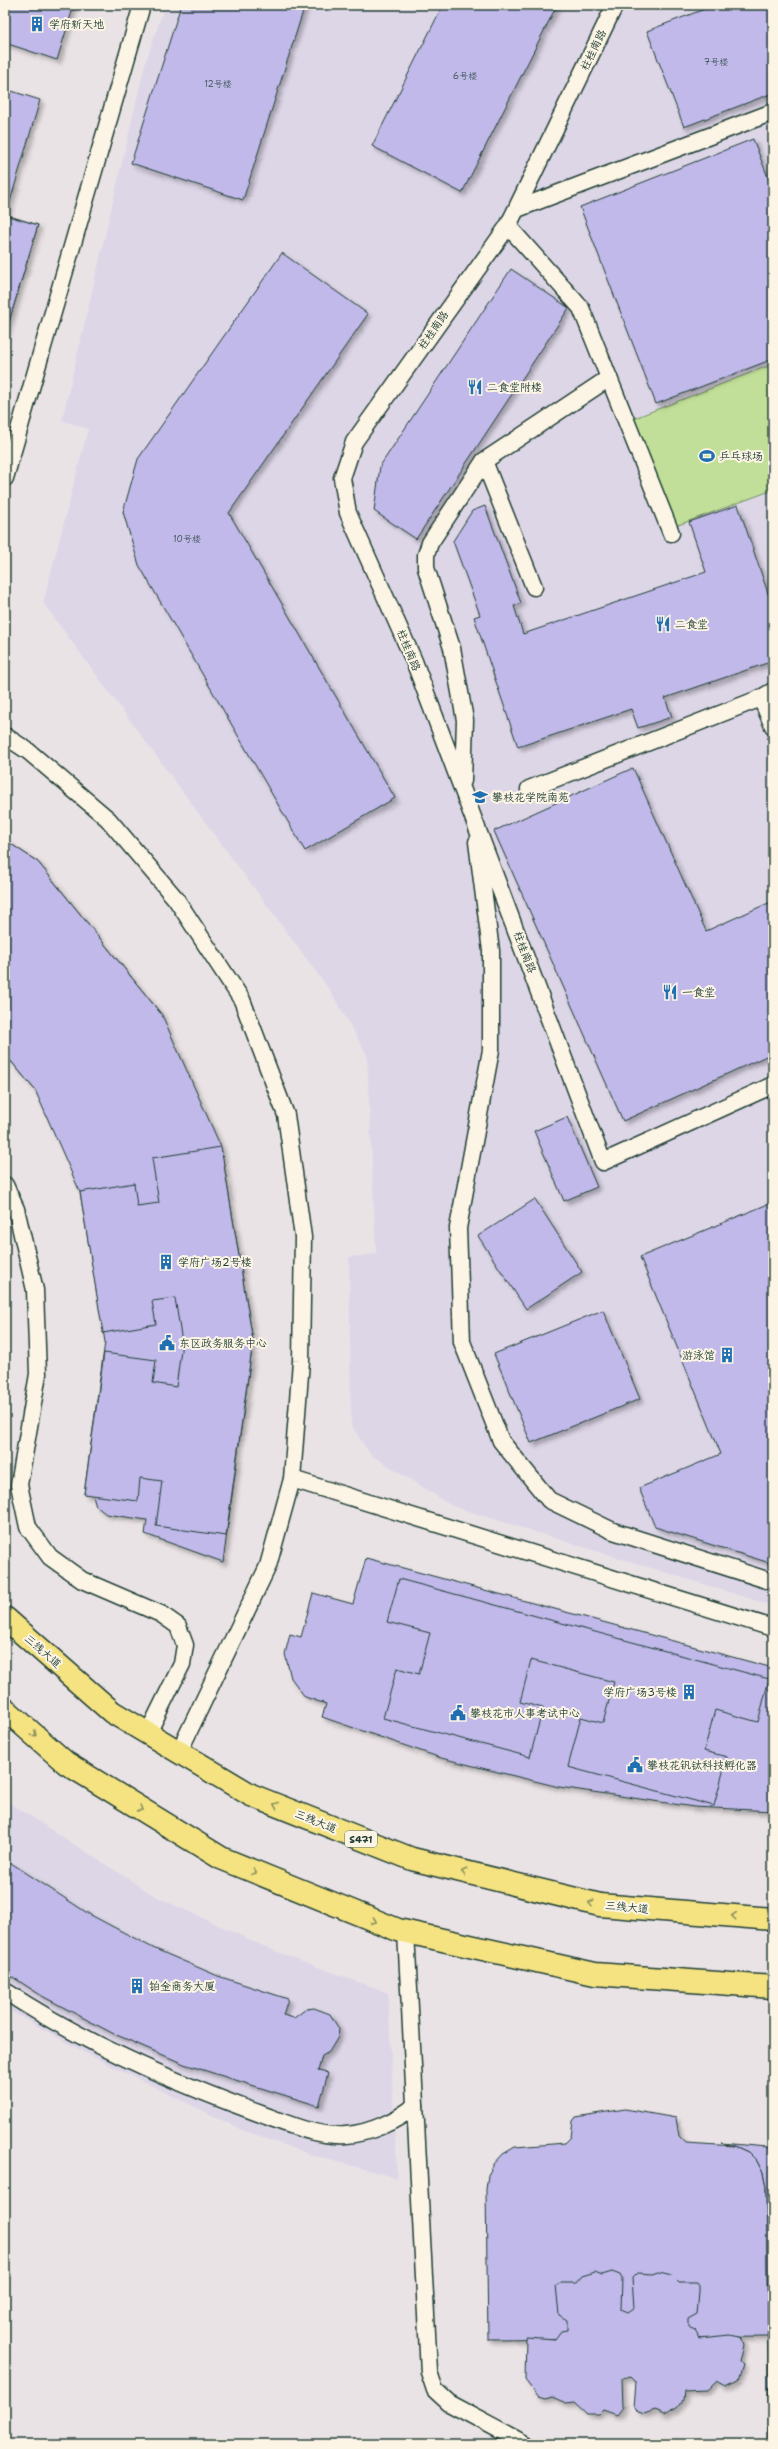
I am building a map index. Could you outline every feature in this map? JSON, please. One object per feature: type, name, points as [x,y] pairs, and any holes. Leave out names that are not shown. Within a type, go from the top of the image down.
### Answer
[{"type":"main road","name":"三线大道","points":[[5,1618],[112,1712],[251,1795],[412,1860],[600,1905],[773,1919]]},
{"type":"main road","points":[[6,1711],[66,1763],[221,1858],[406,1932],[595,1974],[773,1987]]},
{"type":"lane","points":[[5,478],[142,5]]},
{"type":"lane","name":"柱桂南路","points":[[615,5],[508,226],[354,442],[342,478],[348,513],[414,661],[473,813],[603,1162],[773,1085]]},
{"type":"lane","points":[[517,209],[773,112]]},
{"type":"lane","points":[[508,226],[581,308],[671,532]]},
{"type":"lane","points":[[462,787],[465,720],[452,648],[426,568],[426,555],[430,543],[484,461],[609,378]]},
{"type":"lane","points":[[484,461],[534,587]]},
{"type":"lane","points":[[529,789],[767,695],[773,726]]},
{"type":"lane","points":[[5,736],[28,751],[108,820],[176,899],[242,1000],[286,1115],[303,1237],[301,1361],[292,1479],[268,1566],[179,1752]]},
{"type":"lane","points":[[473,813],[491,951],[491,1050],[458,1228],[462,1342],[501,1441],[549,1500],[613,1531],[773,1582]]},
{"type":"lane","points":[[5,1185],[16,1209],[35,1290],[38,1374],[19,1485],[28,1527],[50,1557],[82,1580],[161,1614],[178,1626],[185,1645],[182,1664],[148,1733]]},
{"type":"lane","points":[[292,1479],[773,1628]]},
{"type":"lane","points":[[406,1932],[429,2372],[435,2390],[449,2403],[526,2444]]},
{"type":"lane","points":[[5,1991],[39,2012],[108,2049],[203,2091],[297,2127],[327,2134],[346,2135],[386,2124],[415,2106]]},
{"type":"shaded area","name":"攀枝花学院南苑","points":[[165,5],[773,5],[773,1606],[452,1506],[370,1454],[351,1425],[349,1257],[376,1254],[367,1055],[331,992],[43,603],[88,429],[62,420],[145,64]]},
{"type":"shaded area","points":[[5,1800],[155,1896],[270,1949],[388,1993],[397,2178],[312,2155],[242,2130],[89,2055],[5,2008]]},
{"type":"green space","name":"乒乓球场","points":[[773,364],[773,490],[670,528],[627,421]]},
{"type":"building","name":"学府新天地","points":[[5,5],[74,5],[57,60],[5,43]]},
{"type":"building","points":[[181,5],[305,5],[243,200],[131,163]]},
{"type":"building","points":[[443,5],[557,5],[462,193],[372,146]]},
{"type":"building","points":[[715,5],[773,5],[773,93],[684,127],[647,31]]},
{"type":"building","points":[[5,89],[40,100],[6,215],[38,225],[5,335]]},
{"type":"building","points":[[753,139],[773,190],[773,359],[656,404],[580,207]]},
{"type":"building","points":[[5,215],[38,225],[5,335]]},
{"type":"building","points":[[282,253],[368,314],[229,513],[395,798],[305,851],[139,565],[123,512],[138,459]]},
{"type":"building","name":"二食堂附楼","points":[[511,269],[569,308],[416,539],[374,511],[380,466]]},
{"type":"building","name":"二食堂","points":[[738,505],[773,608],[773,661],[665,698],[672,717],[638,728],[631,709],[518,747],[474,617],[480,615],[453,541],[472,511],[485,506],[521,603],[514,606],[523,634],[706,572],[689,522]]},
{"type":"building","name":"一食堂","points":[[633,768],[706,931],[773,901],[773,1053],[623,1121],[494,831]]},
{"type":"building","points":[[5,840],[38,862],[162,1015],[107,1059],[79,1025],[62,1038],[76,1057],[35,1090],[5,1054],[5,961],[18,950],[5,934]]},
{"type":"building","name":"学府广场2号楼","points":[[5,840],[38,862],[162,1015],[221,1147],[253,1341],[223,1562],[145,1534],[147,1520],[106,1514],[96,1506],[93,1495],[84,1494],[105,1342],[80,1192],[35,1090],[5,1054]]},
{"type":"building","points":[[567,1117],[597,1187],[564,1201],[534,1131]]},
{"type":"building","points":[[221,1147],[253,1341],[226,1536],[156,1526],[162,1481],[140,1478],[138,1501],[84,1494],[104,1353],[156,1360],[153,1383],[176,1387],[182,1342],[175,1298],[152,1301],[156,1324],[103,1333],[80,1192],[134,1183],[137,1206],[159,1203],[152,1158]]},
{"type":"building","points":[[535,1199],[582,1272],[526,1309],[478,1236]]},
{"type":"building","name":"游泳馆","points":[[773,1202],[773,1564],[655,1527],[639,1488],[721,1454],[640,1257]]},
{"type":"building","points":[[603,1310],[640,1399],[531,1443],[494,1354]]},
{"type":"building","points":[[366,1558],[773,1668],[773,1811],[694,1807],[559,1787],[441,1758],[322,1717],[326,1704],[305,1697],[291,1678],[285,1654],[290,1634],[301,1637],[313,1593],[353,1604]]},
{"type":"building","name":"学府广场3号楼","points":[[399,1579],[769,1679],[758,1722],[715,1710],[704,1751],[727,1757],[714,1806],[568,1767],[581,1717],[603,1723],[614,1682],[531,1660],[520,1702],[543,1708],[530,1757],[383,1718],[397,1668],[419,1674],[430,1633],[387,1622]]},
{"type":"building","name":"铂金商务大厦","points":[[11,1863],[89,1914],[153,1948],[218,1976],[288,1999],[283,2015],[294,2018],[306,2009],[314,2008],[330,2014],[339,2029],[338,2037],[329,2052],[322,2056],[318,2071],[328,2073],[319,2106],[184,2064],[112,2033],[42,1996],[5,1972],[5,1871]]},
{"type":"building","points":[[625,2109],[676,2118],[679,2136],[686,2143],[735,2146],[748,2152],[757,2161],[763,2173],[766,2187],[768,2337],[488,2339],[486,2189],[488,2175],[494,2164],[503,2154],[515,2147],[565,2143],[571,2137],[573,2121],[576,2117]]},
{"type":"building","points":[[721,2143],[767,2147],[773,2150],[773,2337],[768,2337],[766,2187],[763,2173],[757,2161],[748,2152],[735,2146]]},
{"type":"building","points":[[595,2272],[602,2275],[612,2272],[620,2275],[622,2279],[621,2309],[628,2312],[634,2308],[632,2278],[637,2273],[653,2274],[659,2272],[672,2275],[679,2282],[697,2282],[699,2285],[699,2291],[697,2314],[688,2319],[688,2327],[695,2330],[700,2338],[730,2335],[740,2337],[743,2346],[739,2361],[743,2365],[738,2380],[725,2386],[716,2381],[707,2390],[684,2391],[683,2400],[678,2407],[665,2414],[655,2410],[644,2414],[637,2412],[634,2407],[636,2381],[631,2376],[622,2378],[623,2407],[617,2415],[603,2410],[599,2414],[588,2414],[575,2402],[566,2403],[552,2397],[545,2399],[538,2397],[525,2380],[526,2337],[555,2339],[561,2331],[567,2330],[567,2320],[559,2315],[556,2285],[560,2283],[576,2283],[582,2276]]},
{"type":"building","points":[[768,2337],[773,2337],[773,2444],[769,2444]]},
{"type":"place","name":"学府新天地","points":[[37,24]]},
{"type":"place","name":"二食堂附楼","points":[[475,387]]},
{"type":"place","name":"乒乓球场","points":[[707,456]]},
{"type":"place","name":"二食堂","points":[[663,624]]},
{"type":"place","name":"攀枝花学院南苑","points":[[480,797]]},
{"type":"place","name":"一食堂","points":[[670,992]]},
{"type":"place","name":"学府广场2号楼","points":[[166,1262]]},
{"type":"place","name":"东区政务服务中心","points":[[167,1343]]},
{"type":"place","name":"游泳馆","points":[[727,1355]]},
{"type":"place","name":"学府广场3号楼","points":[[689,1692]]},
{"type":"place","name":"攀枝花市人事考试中心","points":[[458,1713]]},
{"type":"place","name":"攀枝花钒钛科技孵化器","points":[[635,1765]]},
{"type":"place","name":"铂金商务大厦","points":[[137,1986]]}]
